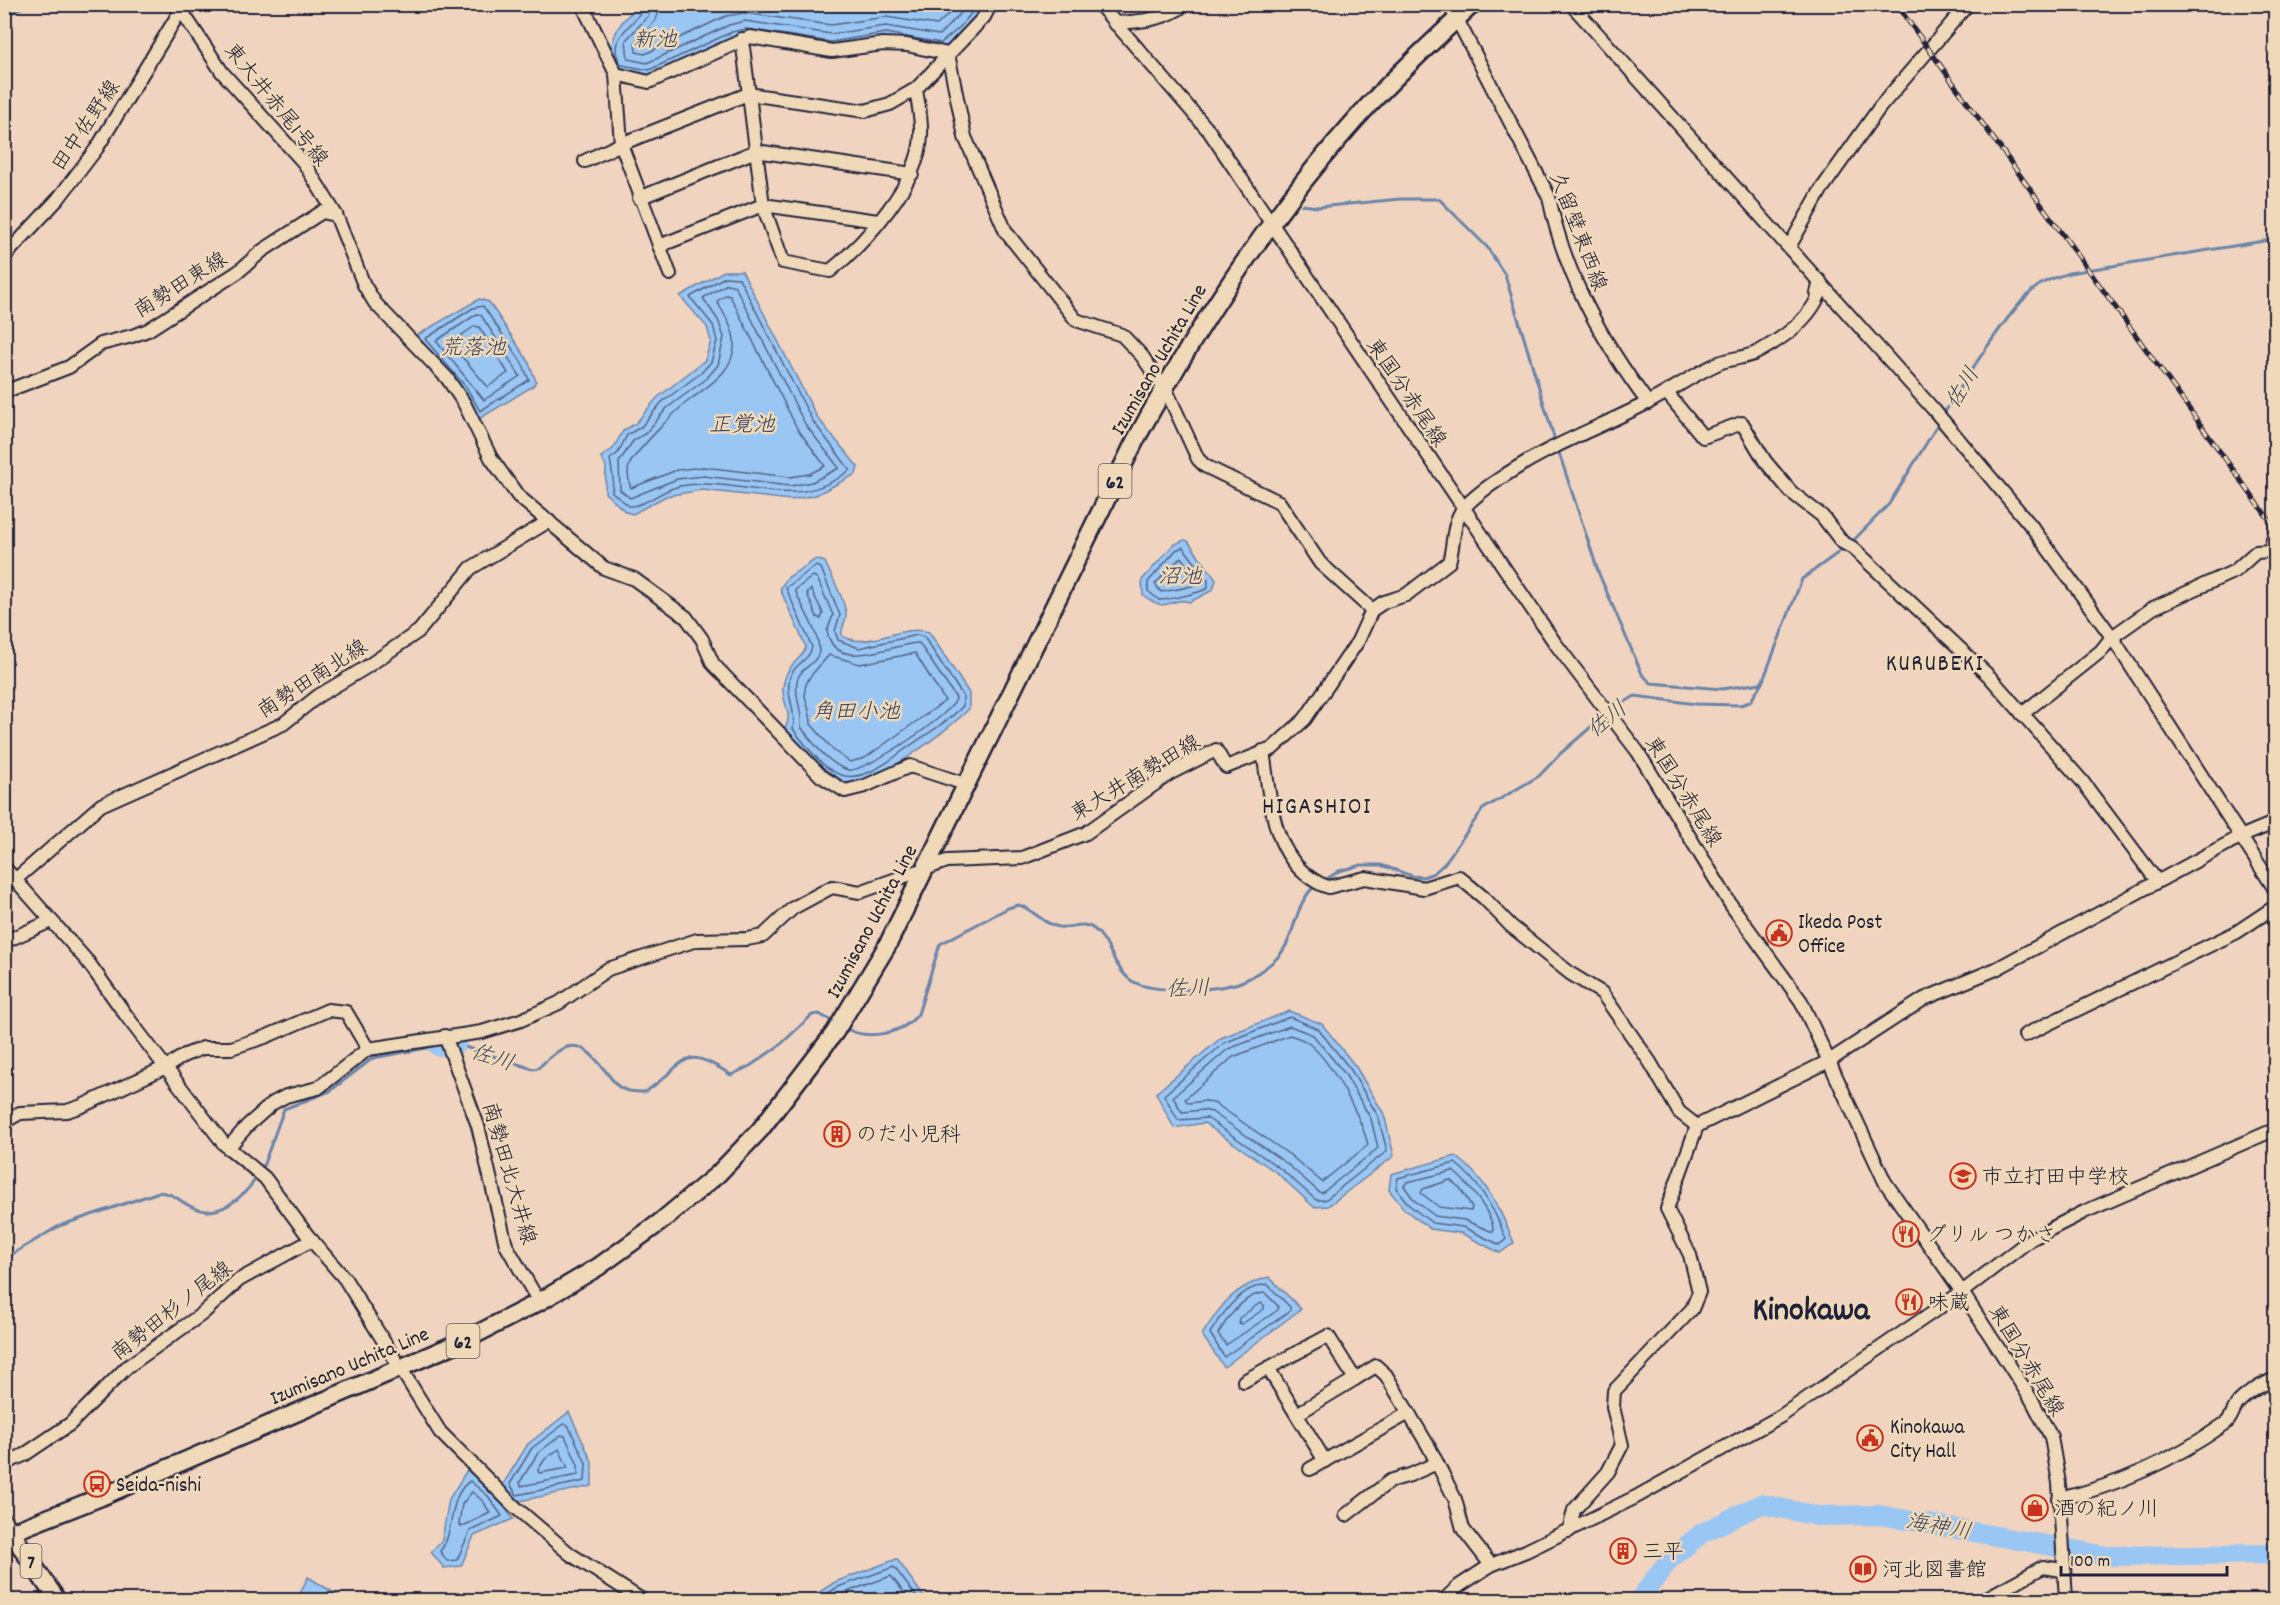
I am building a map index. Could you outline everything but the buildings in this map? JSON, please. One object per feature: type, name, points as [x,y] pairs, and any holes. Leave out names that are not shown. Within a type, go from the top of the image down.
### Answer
[{"type":"main road","name":"Izumisano Uchita Line","points":[[7,1530],[101,1497],[467,1339],[539,1302],[598,1267],[659,1223],[717,1174],[760,1130],[835,1032],[888,946],[1135,441],[1164,388],[1221,296],[1271,224],[1357,118],[1453,12],[1473,4]]},
{"type":"main road","name":"7","points":[[7,1530],[57,1600]]},
{"type":"street","points":[[582,4],[616,74],[621,144],[639,198],[670,274]]},
{"type":"street","points":[[585,161],[621,144],[748,94],[865,111],[890,104],[916,89],[984,18],[992,4]]},
{"type":"street","name":"東国分赤尾線","points":[[1098,4],[1209,131],[1555,643],[1657,781],[1731,905],[1801,1001],[1885,1182],[1962,1292],[2033,1402],[2051,1437],[2060,1499],[2062,1569],[2066,1600]]},
{"type":"street","points":[[1114,23],[1144,21],[1179,10],[1185,4]]},
{"type":"street","points":[[1571,4],[1934,410],[2032,527],[2112,638],[2276,891]]},
{"type":"street","points":[[1789,247],[1821,190],[1880,107],[1968,4]]},
{"type":"street","name":"東大井赤尾1号線","points":[[181,6],[222,72],[304,163],[336,215],[364,285],[375,303],[447,378],[464,403],[491,458],[518,496],[604,568],[634,579],[686,617],[702,639],[713,664],[821,776],[845,791],[865,786],[910,766],[968,785]]},
{"type":"street","name":"田中佐野線","points":[[4,257],[58,199],[98,148],[181,6]]},
{"type":"street","name":"久留壁東西線","points":[[1453,12],[1549,197],[1556,232],[1565,260],[1602,337],[1648,403]]},
{"type":"street","points":[[616,74],[649,82],[742,39],[750,38],[832,51],[883,44],[907,45],[948,54]]},
{"type":"street","points":[[742,39],[763,205],[783,262],[830,271],[878,221],[912,174],[917,161],[921,136],[916,89]]},
{"type":"street","points":[[948,54],[965,137],[1006,232],[1076,320],[1122,335],[1142,356],[1164,388],[1198,459],[1205,466],[1280,502],[1320,562],[1372,610],[1384,602],[1406,595],[1449,562],[1456,522],[1463,509],[1488,487],[1535,454],[1648,403],[1718,364],[1757,352],[1804,319],[1815,305],[1820,293],[1817,293],[1820,281]]},
{"type":"street","points":[[639,198],[756,151],[912,174]]},
{"type":"street","points":[[659,246],[763,205],[878,221]]},
{"type":"street","name":"南勢田東線","points":[[4,392],[37,378],[54,375],[81,360],[101,344],[147,330],[230,277],[262,251],[322,212],[336,215]]},
{"type":"street","points":[[1667,393],[1703,437],[1742,423],[1765,461],[1791,492],[1822,516],[1848,545],[1989,676],[2082,781],[2157,881]]},
{"type":"street","name":"南勢田南北線","points":[[16,879],[101,806],[283,724],[318,696],[365,669],[419,631],[471,568],[549,520]]},
{"type":"street","points":[[2022,714],[2101,651],[2112,638],[2153,608],[2235,571],[2256,552],[2273,553],[2276,527]]},
{"type":"street","name":"東大井南勢田線","points":[[228,1148],[254,1119],[273,1103],[286,1096],[318,1088],[368,1049],[447,1042],[482,1032],[521,1020],[559,1004],[608,969],[697,940],[747,939],[763,936],[794,908],[832,887],[860,892],[910,872],[925,870],[947,861],[1022,858],[1086,833],[1169,774],[1216,750],[1226,767],[1272,749],[1305,718],[1358,641],[1372,610]]},
{"type":"street","points":[[1263,751],[1276,830],[1281,843],[1302,872],[1319,883],[1365,878],[1424,888],[1459,877],[1484,898],[1511,926],[1571,974],[1602,993],[1650,1062],[1679,1112],[1697,1126]]},
{"type":"street","points":[[1569,1531],[1574,1510],[1608,1472],[1622,1445],[1613,1407],[1614,1391],[1692,1309],[1699,1292],[1690,1255],[1667,1209],[1697,1126],[1829,1060],[1924,999],[1996,969],[2240,837],[2276,822]]},
{"type":"street","points":[[4,867],[88,962],[228,1148],[260,1174],[345,1279],[440,1432],[515,1507],[570,1554],[642,1600]]},
{"type":"street","points":[[2025,1035],[2237,932],[2276,906]]},
{"type":"street","points":[[4,942],[51,921]]},
{"type":"street","points":[[4,1122],[20,1113],[66,1111],[81,1106],[203,1048],[231,1048],[265,1037],[328,1010],[346,1012],[368,1049]]},
{"type":"street","name":"南勢田北大井線","points":[[447,1042],[478,1126],[506,1245],[539,1302]]},
{"type":"street","points":[[1444,1600],[1459,1586],[1491,1565],[1569,1531],[1781,1416],[1962,1292],[2039,1234],[2084,1212],[2276,1129]]},
{"type":"street","name":"南勢田杉ノ尾線","points":[[4,1464],[24,1455],[70,1424],[127,1366],[202,1314],[239,1280],[312,1240]]},
{"type":"street","points":[[1244,1381],[1328,1336],[1356,1379]]},
{"type":"street","points":[[1297,1414],[1376,1366],[1386,1375],[1437,1462],[1455,1499],[1463,1529],[1491,1565]]},
{"type":"street","points":[[1268,1368],[1325,1461]]},
{"type":"street","points":[[2060,1499],[2108,1487],[2168,1460],[2229,1420],[2244,1397],[2276,1378]]},
{"type":"street","points":[[1310,1469],[1409,1413]]},
{"type":"street","points":[[1346,1515],[1390,1481],[1410,1475],[1437,1462]]},
{"type":"street","points":[[1983,1600],[2043,1567],[2062,1569]]},
{"type":"water","name":"新池","points":[[644,5],[986,5],[963,33],[944,49],[832,48],[747,35],[735,37],[675,66],[645,77],[628,74],[618,67],[612,57],[615,34],[622,22]]},
{"type":"water","name":"正覚池","points":[[724,271],[742,271],[817,417],[858,467],[856,474],[816,495],[791,500],[702,490],[666,496],[633,514],[626,512],[605,493],[606,466],[601,457],[613,449],[623,431],[636,423],[657,398],[705,360],[711,341],[707,327],[680,296]]},
{"type":"water","name":"荒落池","points":[[479,299],[489,302],[528,361],[536,381],[533,386],[479,419],[474,417],[414,337]]},
{"type":"water","name":"沼池","points":[[1184,540],[1188,541],[1216,580],[1213,590],[1190,602],[1177,601],[1164,605],[1158,604],[1143,595],[1142,580],[1173,545]]},
{"type":"water","name":"角田小池","points":[[816,559],[825,562],[842,600],[846,616],[842,636],[852,640],[863,640],[907,631],[929,632],[969,693],[969,709],[945,730],[890,768],[872,778],[856,783],[835,780],[818,768],[784,728],[788,719],[783,692],[785,678],[806,647],[780,589],[787,578]]},
{"type":"water","points":[[1289,1011],[1322,1024],[1356,1067],[1384,1114],[1394,1156],[1328,1206],[1314,1207],[1277,1173],[1204,1123],[1174,1128],[1156,1093],[1221,1038]]},
{"type":"water","points":[[1456,1156],[1484,1184],[1503,1218],[1514,1243],[1500,1253],[1461,1233],[1430,1229],[1404,1209],[1389,1190],[1391,1174]]},
{"type":"water","points":[[1269,1277],[1301,1309],[1224,1367],[1202,1335],[1229,1298],[1246,1286]]},
{"type":"water","points":[[569,1412],[592,1462],[592,1486],[515,1502],[502,1486],[528,1444]]},
{"type":"water","points":[[467,1470],[493,1492],[513,1519],[474,1536],[461,1566],[444,1568],[431,1552],[442,1540],[449,1499]]},
{"type":"water","points":[[897,1559],[926,1600],[793,1600],[796,1597],[815,1595],[835,1582]]},
{"type":"water","points":[[308,1577],[346,1600],[297,1600]]},
{"type":"waterway","points":[[4,16],[29,4]]},
{"type":"waterway","points":[[1302,205],[1318,207],[1400,199],[1439,199],[1487,247],[1505,275],[1556,444]]},
{"type":"waterway","name":"佐川","points":[[1943,415],[2004,323],[2032,291],[2046,281],[2069,273],[2276,239]]},
{"type":"waterway","name":"佐川","points":[[1851,543],[1889,504],[1940,421]]},
{"type":"waterway","points":[[1558,450],[1599,574],[1642,674],[1651,683],[1722,689],[1761,683]]},
{"type":"waterway","name":"佐川","points":[[1611,710],[1635,696],[1696,704],[1740,705],[1750,702],[1762,683],[1802,579],[1846,547]]},
{"type":"waterway","name":"佐川","points":[[1322,882],[1339,871],[1361,865],[1381,865],[1412,876],[1423,877],[1434,873],[1444,864],[1483,809],[1539,776],[1561,753],[1606,714]]},
{"type":"waterway","name":"佐川","points":[[845,1028],[874,1035],[894,1031],[911,1021],[918,1014],[940,944],[1008,908],[1019,905],[1054,926],[1090,926],[1104,940],[1118,967],[1128,978],[1137,983],[1149,987],[1180,990],[1235,984],[1262,970],[1282,952],[1303,902],[1316,885]]},
{"type":"waterway","name":"佐川","points":[[456,1044],[533,1069],[538,1068],[560,1050],[570,1046],[578,1047],[594,1057],[618,1086],[631,1091],[645,1092],[677,1066],[692,1058],[714,1065],[731,1075],[750,1066],[780,1045],[812,1015],[819,1014],[834,1022]]},
{"type":"waterway","name":"佐川","points":[[438,1046],[456,1044]]},
{"type":"waterway","name":"佐川","points":[[261,1172],[284,1109],[330,1091],[373,1058],[438,1046]]},
{"type":"waterway","name":"佐川","points":[[4,1259],[59,1226],[159,1192],[202,1210],[220,1209],[237,1199],[257,1177]]},
{"type":"waterway","name":"海神川","points":[[1639,1600],[1669,1560],[1702,1533],[1761,1504],[1817,1516],[1879,1515],[2107,1556],[2276,1554]]},
{"type":"railway","points":[[1896,4],[2276,529]]},
{"type":"place","name":"Ikeda Post Office","points":[[1779,933]]},
{"type":"place","name":"のだ小児科","points":[[837,1134]]},
{"type":"place","name":"市立打田中学校","points":[[1963,1176]]},
{"type":"place","name":"グリル つかさ","points":[[1906,1234]]},
{"type":"place","name":"味蔵","points":[[1909,1302]]},
{"type":"place","name":"Kinokawa City Hall","points":[[1870,1438]]},
{"type":"place","name":"Seida-nishi","points":[[97,1484]]},
{"type":"place","name":"酒の紀ノ川","points":[[2035,1508]]},
{"type":"place","name":"三平","points":[[1623,1551]]},
{"type":"place","name":"河北図書館","points":[[1863,1569]]},
{"type":"district","name":"KURUBEKI","points":[[1935,662]]},
{"type":"district","name":"HIGASHIOI","points":[[1317,805]]},
{"type":"district","name":"Kinokawa","points":[[1811,1307]]}]
